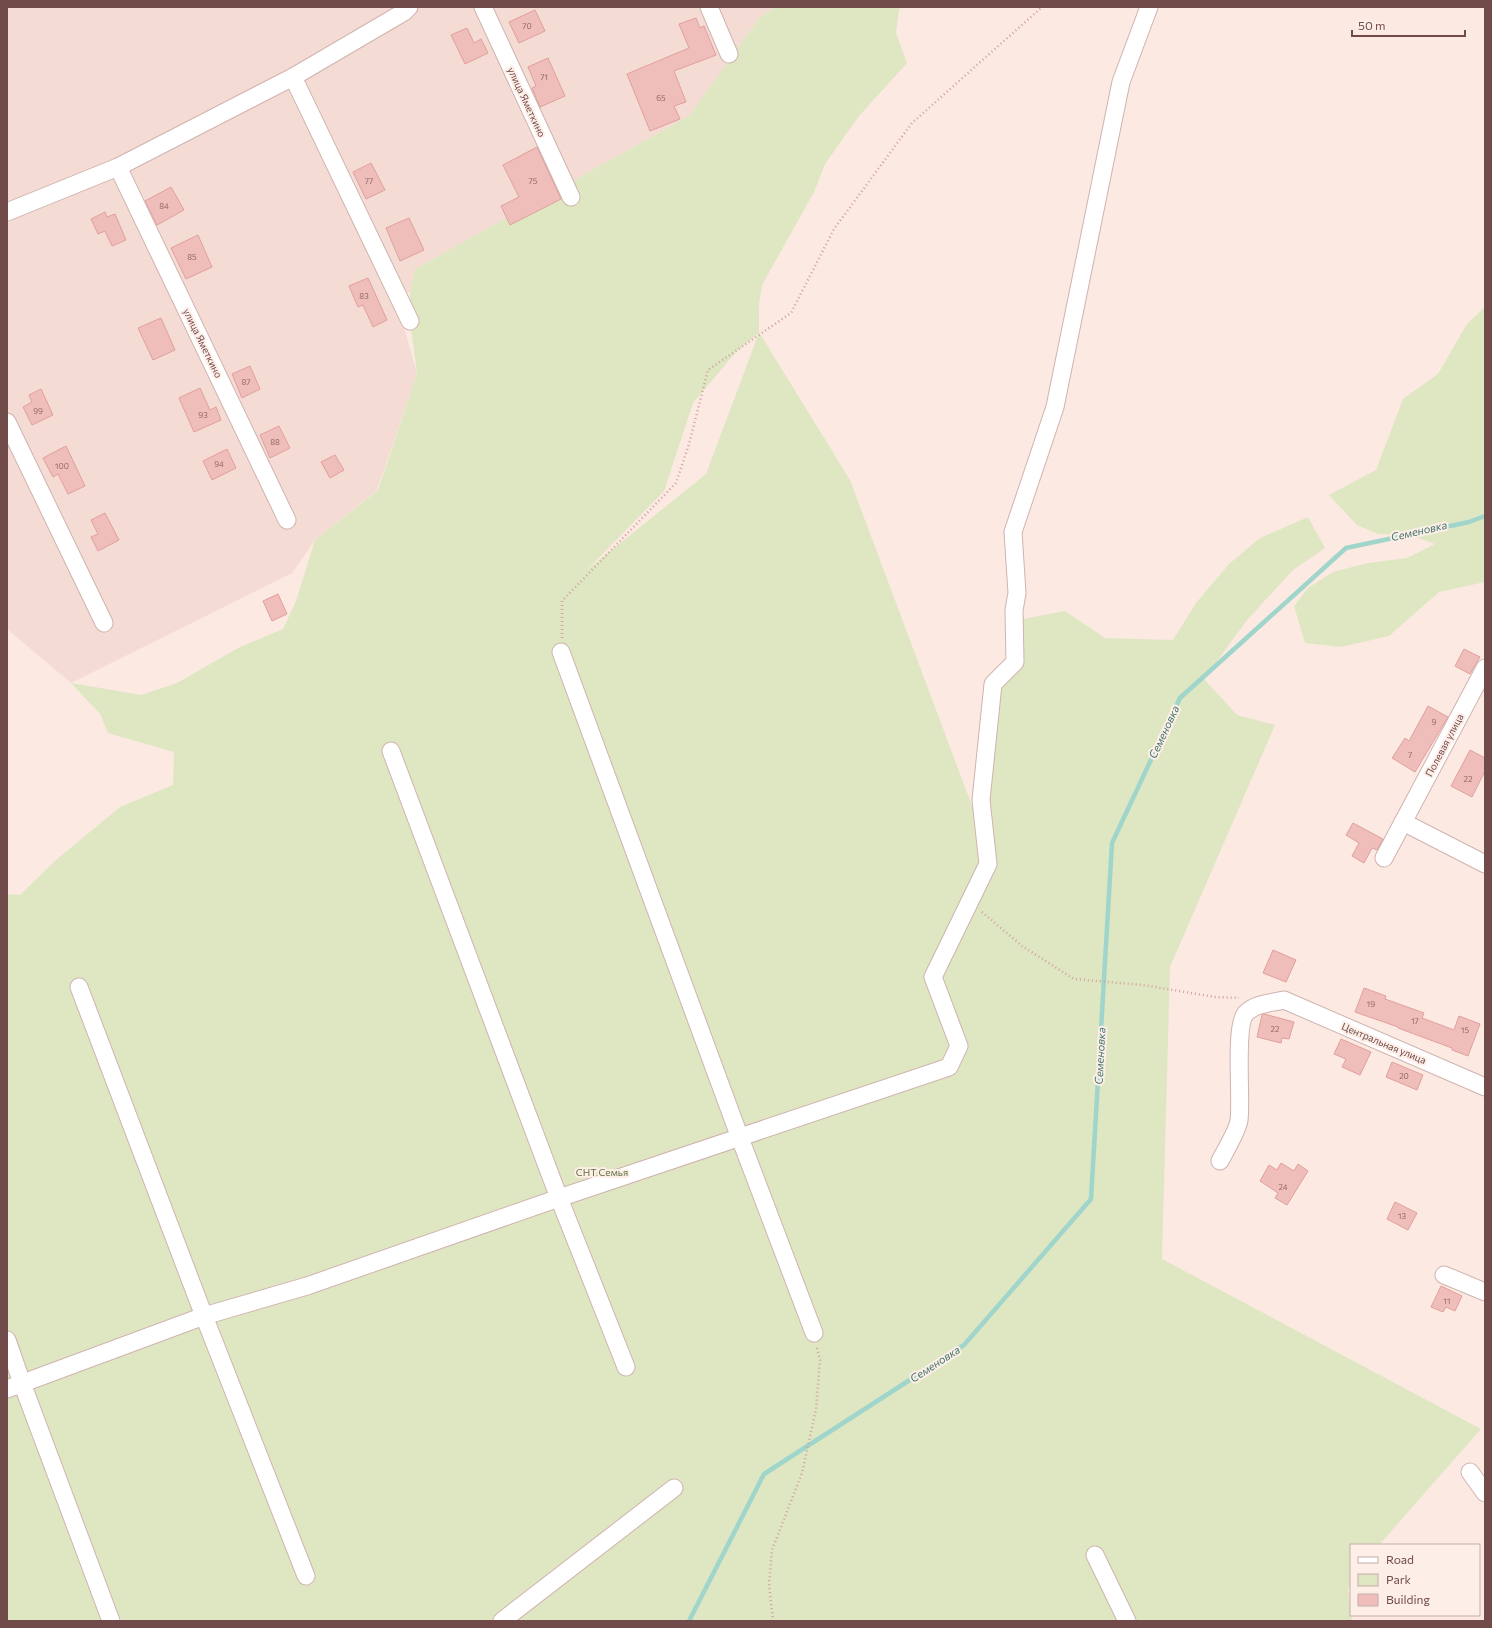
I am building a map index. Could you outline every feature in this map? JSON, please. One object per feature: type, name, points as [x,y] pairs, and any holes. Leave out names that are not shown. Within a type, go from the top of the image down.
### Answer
[{"type":"street","points":[[7,212],[118,167],[293,76],[404,12],[409,7]]},
{"type":"street","name":"улица Яметкино","points":[[483,7],[571,197]]},
{"type":"street","points":[[709,7],[729,54]]},
{"type":"street","points":[[14,1386],[204,1316],[307,1286],[559,1198],[949,1068],[959,1046],[933,977],[988,864],[981,800],[993,684],[1015,662],[1014,610],[1017,593],[1013,532],[1055,407],[1121,82],[1148,7]]},
{"type":"street","points":[[293,76],[410,321]]},
{"type":"street","name":"улица Яметкино","points":[[118,167],[287,520]]},
{"type":"street","points":[[7,422],[104,623]]},
{"type":"street","points":[[561,652],[740,1138],[814,1334]]},
{"type":"street","name":"Полевая улица","points":[[1384,858],[1485,668]]},
{"type":"street","points":[[391,752],[559,1198],[626,1367]]},
{"type":"street","points":[[1403,822],[1485,864]]},
{"type":"street","points":[[79,987],[204,1316],[306,1576]]},
{"type":"street","name":"Центральная улица","points":[[1220,1161],[1239,1121],[1239,1057],[1241,1025],[1246,1013],[1258,1005],[1284,1000],[1485,1087]]},
{"type":"street","points":[[1444,1275],[1485,1292]]},
{"type":"street","points":[[7,1340],[14,1386],[111,1621]]},
{"type":"street","points":[[1470,1472],[1485,1493]]},
{"type":"street","points":[[502,1621],[674,1488]]},
{"type":"street","points":[[1094,1555],[1127,1621]]},
{"type":"path","points":[[561,652],[562,601],[676,483],[689,444],[708,370],[792,313],[834,229],[912,123],[1042,7]]},
{"type":"path","points":[[969,902],[1022,946],[1074,980],[1143,985],[1215,997],[1246,998]]},
{"type":"path","points":[[773,1621],[769,1584],[772,1550],[802,1473],[816,1409],[820,1360],[814,1334]]},
{"type":"shaded area","points":[[7,7],[775,7],[760,17],[689,116],[415,269],[410,292],[394,293],[417,373],[377,490],[315,540],[292,573],[71,683],[7,629]]},
{"type":"green space","name":"СНТ Семья","points":[[775,7],[903,7],[899,9],[896,33],[907,63],[859,116],[825,164],[814,192],[762,285],[759,305],[759,332],[850,480],[984,838],[993,684],[1015,662],[1014,621],[1065,611],[1105,638],[1173,640],[1196,603],[1229,564],[1260,538],[1308,517],[1325,548],[1293,570],[1247,620],[1204,679],[1237,715],[1275,725],[1170,967],[1162,1259],[1481,1429],[1380,1544],[1350,1544],[1350,1586],[1348,1589],[1350,1616],[1351,1616],[1352,1621],[7,1621],[7,894],[20,895],[56,860],[120,807],[173,785],[174,752],[108,733],[100,714],[71,683],[141,695],[177,683],[240,647],[283,629],[296,601],[315,540],[378,490],[417,373],[410,321],[410,292],[415,269],[689,116],[760,17]],"holes":[[[759,333],[706,474],[587,570],[664,491],[693,403],[736,352]]]},
{"type":"green space","points":[[1485,307],[1485,582],[1439,592],[1389,636],[1341,647],[1305,643],[1294,606],[1308,588],[1333,572],[1368,563],[1407,558],[1435,544],[1413,536],[1378,534],[1357,525],[1329,495],[1376,470],[1403,399],[1438,374],[1467,324]]},
{"type":"building","points":[[535,10],[545,31],[519,43],[509,22]]},
{"type":"building","points":[[696,18],[700,28],[704,26],[716,55],[674,71],[686,102],[674,106],[680,119],[650,131],[627,74],[689,48],[679,24]]},
{"type":"building","points":[[467,28],[474,43],[481,39],[488,53],[465,64],[451,35]]},
{"type":"building","points":[[548,58],[565,96],[540,107],[532,88],[536,86],[528,67]]},
{"type":"building","points":[[537,147],[561,199],[510,225],[501,206],[519,197],[503,165]]},
{"type":"building","points":[[371,163],[385,190],[366,199],[353,172]]},
{"type":"building","points":[[171,187],[184,210],[157,225],[145,201]]},
{"type":"building","points":[[105,212],[107,217],[115,214],[126,240],[112,246],[105,231],[98,234],[91,219]]},
{"type":"building","points":[[409,218],[424,250],[400,261],[386,228]]},
{"type":"building","points":[[198,235],[212,267],[186,279],[171,248]]},
{"type":"building","points":[[368,278],[387,320],[373,327],[363,305],[358,307],[349,286]]},
{"type":"building","points":[[161,318],[175,350],[153,360],[138,328]]},
{"type":"building","points":[[250,366],[260,389],[242,398],[232,374]]},
{"type":"building","points":[[200,388],[210,410],[216,407],[221,420],[194,432],[179,398]]},
{"type":"building","points":[[41,389],[53,415],[32,425],[23,407],[32,402],[29,395]]},
{"type":"building","points":[[279,426],[290,448],[270,458],[260,435]]},
{"type":"building","points":[[66,446],[85,486],[68,494],[58,474],[53,477],[43,458]]},
{"type":"building","points":[[227,449],[236,468],[212,480],[203,461]]},
{"type":"building","points":[[335,455],[344,470],[330,478],[321,462]]},
{"type":"building","points":[[105,513],[119,540],[98,551],[91,537],[98,534],[91,520]]},
{"type":"building","points":[[278,594],[287,614],[272,621],[263,601]]},
{"type":"building","points":[[1464,649],[1480,657],[1470,674],[1455,666]]},
{"type":"building","points":[[1428,706],[1448,717],[1415,772],[1392,758],[1405,738],[1409,741]]},
{"type":"building","points":[[1470,750],[1485,758],[1485,771],[1472,797],[1451,786]]},
{"type":"building","points":[[1353,823],[1383,839],[1377,850],[1372,848],[1364,863],[1352,856],[1359,843],[1346,835]]},
{"type":"building","points":[[1273,950],[1296,960],[1286,982],[1263,973]]},
{"type":"building","points":[[1364,988],[1386,996],[1385,999],[1424,1013],[1422,1018],[1454,1030],[1459,1016],[1480,1024],[1468,1056],[1452,1050],[1452,1048],[1355,1012]]},
{"type":"building","points":[[1264,1014],[1294,1022],[1289,1039],[1282,1038],[1281,1043],[1257,1037],[1262,1015]]},
{"type":"building","points":[[1341,1039],[1371,1052],[1360,1075],[1342,1067],[1346,1059],[1334,1054]]},
{"type":"building","points":[[1392,1062],[1423,1075],[1417,1090],[1386,1077]]},
{"type":"building","points":[[1281,1163],[1294,1171],[1298,1164],[1308,1171],[1287,1205],[1275,1198],[1278,1193],[1260,1181],[1269,1165],[1277,1170]]},
{"type":"building","points":[[1395,1202],[1417,1213],[1408,1230],[1387,1219]]},
{"type":"building","points":[[1441,1286],[1462,1296],[1455,1311],[1446,1307],[1443,1312],[1431,1307]]},
{"type":"waterway","name":"Семеновка","points":[[689,1621],[764,1474],[964,1345],[1091,1199],[1112,843],[1180,698],[1346,548],[1469,522],[1485,516]]}]
